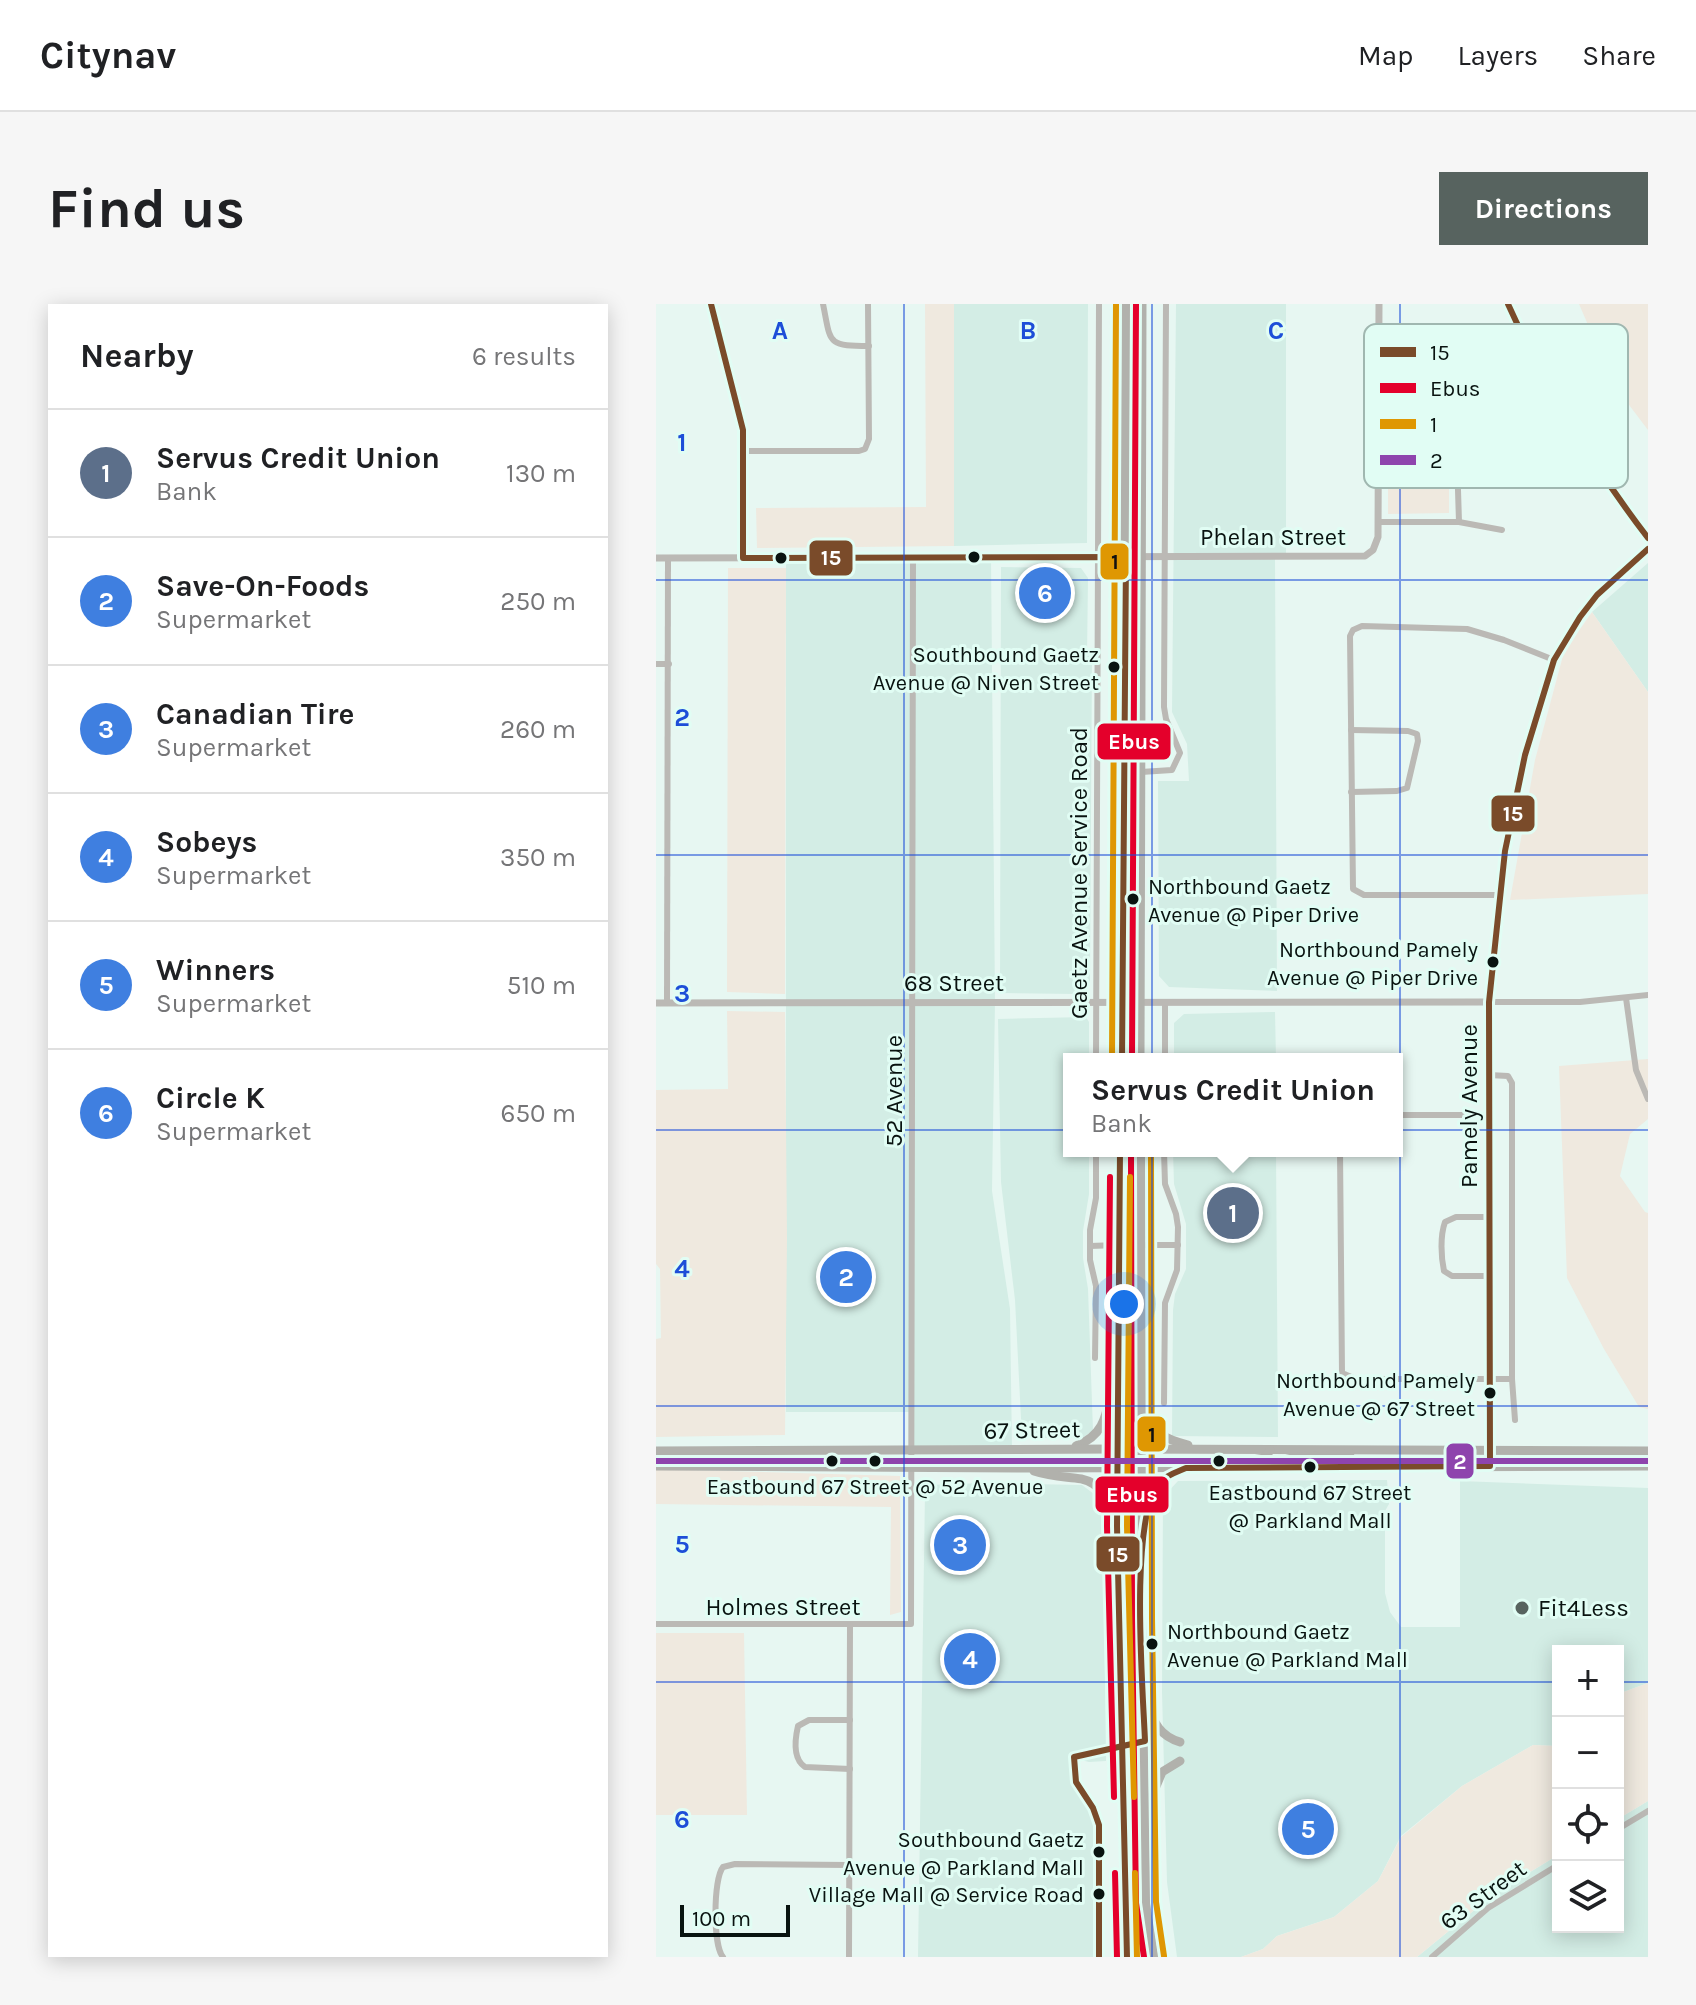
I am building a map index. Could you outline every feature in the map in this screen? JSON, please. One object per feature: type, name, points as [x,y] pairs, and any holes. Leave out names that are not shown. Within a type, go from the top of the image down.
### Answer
[{"type":"main road","points":[[1122,1053],[1126,304]]},
{"type":"main road","points":[[1140,1053],[1142,304]]},
{"type":"main road","points":[[1120,1157],[1116,1449],[1121,1468],[1132,1586],[1142,1635]]},
{"type":"main road","points":[[1136,1449],[1142,1407],[1141,1157]]},
{"type":"main road","points":[[1117,1309],[1126,1331],[1136,1449],[1141,1468],[1146,1903],[1154,1957]]},
{"type":"main road","points":[[1068,1449],[1093,1438],[1100,1430],[1117,1365]]},
{"type":"main road","points":[[1142,1407],[1150,1426],[1163,1437],[1203,1449]]},
{"type":"main road","points":[[1217,1467],[1239,1460],[1265,1458],[1270,1450]]},
{"type":"main road","points":[[1274,1467],[1279,1460],[1286,1458],[1337,1457],[1361,1450]]},
{"type":"main road","name":"67 Street","points":[[656,1451],[1648,1451]]},
{"type":"main road","name":"67 Street","points":[[656,1466],[1648,1466]]},
{"type":"main road","points":[[1027,1468],[1054,1477],[1083,1479],[1097,1485],[1106,1496],[1117,1526]]},
{"type":"main road","points":[[1121,1468],[1117,1526],[1118,1630],[1127,1957]]},
{"type":"main road","points":[[1142,1551],[1156,1486],[1166,1477],[1186,1468]]},
{"type":"main road","points":[[1118,1630],[1126,1643],[1135,1741],[1145,1761]]},
{"type":"main road","points":[[1143,1693],[1159,1730],[1180,1742]]},
{"type":"main road","points":[[1146,1814],[1159,1775],[1167,1766],[1180,1761]]},
{"type":"street","points":[[711,304],[741,421],[743,558]]},
{"type":"street","points":[[823,304],[835,344],[869,346]]},
{"type":"street","points":[[743,451],[865,449],[869,439],[868,304]]},
{"type":"street","name":"Gaetz Avenue Service Road","points":[[1096,1053],[1099,304]]},
{"type":"street","points":[[1141,772],[1172,770],[1180,753],[1165,713],[1166,304]]},
{"type":"street","points":[[1508,304],[1517,324]]},
{"type":"street","points":[[1378,488],[1378,522],[1459,522],[1502,530]]},
{"type":"street","points":[[1458,488],[1459,522]]},
{"type":"street","points":[[1612,488],[1648,538]]},
{"type":"street","name":"Phelan Street","points":[[656,558],[1365,556],[1376,547],[1378,522]]},
{"type":"street","name":"Pamely Avenue","points":[[1490,1466],[1489,1002],[1499,895],[1514,803],[1554,660],[1597,595],[1648,549]]},
{"type":"street","name":"52 Avenue","points":[[911,1624],[913,557]]},
{"type":"street","points":[[667,1003],[668,558]]},
{"type":"street","points":[[1499,895],[1364,895],[1354,891],[1351,882],[1350,636],[1356,628],[1429,626],[1467,629],[1554,660]]},
{"type":"street","points":[[656,664],[669,664]]},
{"type":"street","points":[[1351,730],[1408,731],[1417,734],[1418,741],[1407,788],[1351,792]]},
{"type":"street","points":[[659,897],[668,897]]},
{"type":"street","points":[[1489,1002],[1580,1002],[1648,995]]},
{"type":"street","points":[[1626,998],[1634,1063],[1648,1099]]},
{"type":"street","points":[[1165,1002],[1165,1053]]},
{"type":"street","name":"68 Street","points":[[656,1003],[1489,1002]]},
{"type":"street","points":[[1489,1075],[1508,1076],[1512,1083],[1512,1379],[1515,1420]]},
{"type":"street","points":[[1403,1115],[1489,1115]]},
{"type":"street","points":[[1095,1358],[1096,1286],[1090,1246],[1096,1194],[1096,1157]]},
{"type":"street","points":[[1164,1157],[1165,1184],[1176,1214],[1178,1245],[1177,1270],[1165,1303],[1164,1403]]},
{"type":"street","points":[[1340,1157],[1342,1373],[1353,1379],[1512,1379]]},
{"type":"street","points":[[1489,1217],[1456,1217],[1445,1222],[1443,1265],[1444,1271],[1452,1276],[1489,1276]]},
{"type":"street","points":[[1090,1246],[1118,1245]]},
{"type":"street","points":[[1141,1245],[1178,1245]]},
{"type":"street","name":"Holmes Street","points":[[656,1624],[911,1624]]},
{"type":"street","points":[[849,1957],[850,1625]]},
{"type":"street","points":[[850,1720],[806,1721],[798,1726],[796,1734],[797,1759],[805,1767],[850,1769]]},
{"type":"street","points":[[1624,1825],[1648,1811]]},
{"type":"street","points":[[723,1957],[717,1945],[717,1880],[723,1867],[735,1864],[849,1865]]},
{"type":"street","name":"63 Street","points":[[1432,1957],[1481,1912],[1552,1869]]},
{"type":"shaded area","points":[[925,304],[954,304],[954,546],[757,548],[756,508],[926,507]]},
{"type":"shaded area","points":[[954,304],[1088,304],[1087,543],[954,546]]},
{"type":"shaded area","points":[[1176,304],[1286,304],[1286,557],[1275,558],[1277,991],[1169,987],[1159,976],[1158,781],[1189,781],[1187,744],[1172,712]]},
{"type":"shaded area","points":[[1579,304],[1648,304],[1648,430],[1628,404],[1628,324],[1588,324]]},
{"type":"shaded area","points":[[1388,488],[1449,488],[1449,513],[1388,514]]},
{"type":"shaded area","points":[[991,557],[995,1002],[992,1191],[1010,1309],[1012,1450],[911,1451],[911,1412],[786,1412],[786,558]]},
{"type":"shaded area","points":[[1648,563],[1648,692],[1592,612]]},
{"type":"shaded area","points":[[1001,567],[1081,568],[1088,578],[1087,656],[1092,655],[1090,982],[1085,990],[1076,994],[1000,993]]},
{"type":"shaded area","points":[[728,568],[786,568],[785,994],[727,992]]},
{"type":"shaded area","points":[[1592,612],[1648,692],[1648,894],[1510,900],[1535,760],[1564,652]]},
{"type":"shaded area","points":[[727,1011],[785,1012],[785,1435],[656,1437],[656,1339],[661,1338],[660,1269],[656,1264],[656,1090],[728,1089]]},
{"type":"shaded area","points":[[1275,1012],[1276,1053],[1174,1053],[1174,1023],[1184,1014]]},
{"type":"shaded area","points":[[1086,1017],[1089,1022],[1089,1053],[1063,1053],[1063,1157],[1089,1157],[1083,1258],[1088,1289],[1093,1431],[1082,1438],[1022,1438],[1015,1300],[1001,1182],[998,1019]]},
{"type":"shaded area","points":[[1648,1059],[1648,1119],[1630,1134],[1620,1176],[1648,1213],[1648,1409],[1639,1407],[1567,1278],[1559,1066]]},
{"type":"shaded area","points":[[1173,1157],[1276,1157],[1278,1437],[1172,1436],[1173,1310],[1175,1294],[1186,1269],[1186,1224],[1174,1184]]},
{"type":"shaded area","points":[[656,1469],[900,1476],[901,1612],[890,1615],[891,1507],[656,1504]]},
{"type":"shaded area","points":[[1387,1480],[1389,1504],[1385,1511],[1385,1593],[1390,1612],[1401,1627],[1460,1627],[1460,1481],[1648,1488],[1648,1683],[1624,1692],[1624,1645],[1552,1645],[1552,1746],[1533,1745],[1462,1786],[1401,1836],[1378,1881],[1334,1917],[1277,1936],[1263,1949],[1241,1957],[1177,1957],[1167,1882],[1162,1692],[1163,1497],[1178,1481]]},
{"type":"shaded area","points":[[928,1485],[1082,1485],[1098,1497],[1103,1511],[1106,1761],[1089,1762],[1074,1758],[1075,1777],[1099,1825],[1099,1957],[918,1957],[925,1492]]},
{"type":"shaded area","points":[[656,1633],[744,1633],[747,1815],[656,1815]]},
{"type":"shaded area","points":[[1648,1683],[1648,1801],[1624,1815],[1624,1717],[1624,1692]]},
{"type":"shaded area","points":[[1533,1745],[1552,1746],[1552,1859],[1494,1894],[1417,1957],[1241,1957],[1263,1949],[1277,1936],[1334,1917],[1378,1881],[1401,1837],[1462,1786]]},
{"type":"shaded area","points":[[1648,1801],[1648,1957],[1417,1957],[1494,1894],[1552,1859],[1552,1933],[1624,1933],[1624,1815]]},
{"type":"transit line","name":"15","points":[[711,304],[743,430],[743,558],[1126,557],[1122,1053]]},
{"type":"transit line","name":"1","points":[[1112,1053],[1116,304]]},
{"type":"transit line","name":"Ebus","points":[[1132,1053],[1136,304]]},
{"type":"transit line","name":"15","points":[[1508,304],[1518,324]]},
{"type":"transit line","name":"15","points":[[1612,488],[1648,538]]},
{"type":"transit line","name":"15","points":[[1099,1957],[1099,1825],[1093,1808],[1076,1782],[1074,1757],[1145,1741],[1141,1567],[1150,1503],[1159,1483],[1186,1468],[1490,1466],[1489,1002],[1505,851],[1525,755],[1554,660],[1597,595],[1648,549]]},
{"type":"transit line","name":"15","points":[[1120,1157],[1117,1526],[1127,1957]]},
{"type":"transit line","name":"Ebus","points":[[1131,1157],[1136,1903],[1144,1957]]},
{"type":"transit line","name":"1","points":[[1151,1157],[1156,1902],[1164,1956]]},
{"type":"transit line","name":"Ebus","points":[[1110,1177],[1107,1526],[1114,1797]]},
{"type":"transit line","name":"1","points":[[1130,1177],[1127,1526],[1134,1797]]},
{"type":"transit line","name":"2","points":[[656,1461],[1648,1461]]},
{"type":"transit line","name":"Ebus","points":[[1115,1873],[1117,1957]]},
{"type":"transit line","name":"1","points":[[1135,1873],[1137,1957]]},
{"type":"place","name":"Circle K","points":[[1045,593]]},
{"type":"place","name":"Southbound Gaetz Avenue @ Niven Street","points":[[1114,667]]},
{"type":"place","name":"Northbound Gaetz Avenue @ Piper Drive","points":[[1133,899]]},
{"type":"place","name":"Northbound Pamely Avenue @ Piper Drive","points":[[1493,962]]},
{"type":"place","name":"Servus Credit Union","points":[[1233,1213]]},
{"type":"place","name":"Save-On-Foods","points":[[846,1277]]},
{"type":"place","name":"Northbound Pamely Avenue @ 67 Street","points":[[1490,1393]]},
{"type":"place","name":"Eastbound 67 Street @ 52 Avenue","points":[[875,1461]]},
{"type":"place","name":"Eastbound 67 Street @ Parkland Mall","points":[[1310,1467]]},
{"type":"place","name":"Canadian Tire","points":[[960,1545]]},
{"type":"place","name":"Fit4Less","points":[[1522,1608]]},
{"type":"place","name":"Northbound Gaetz Avenue @ Parkland Mall","points":[[1152,1644]]},
{"type":"place","name":"Sobeys","points":[[970,1659]]},
{"type":"place","name":"Winners","points":[[1308,1829]]},
{"type":"place","name":"Southbound Gaetz Avenue @ Parkland Mall","points":[[1099,1852]]},
{"type":"place","name":"Village Mall @ Service Road","points":[[1099,1894]]}]
